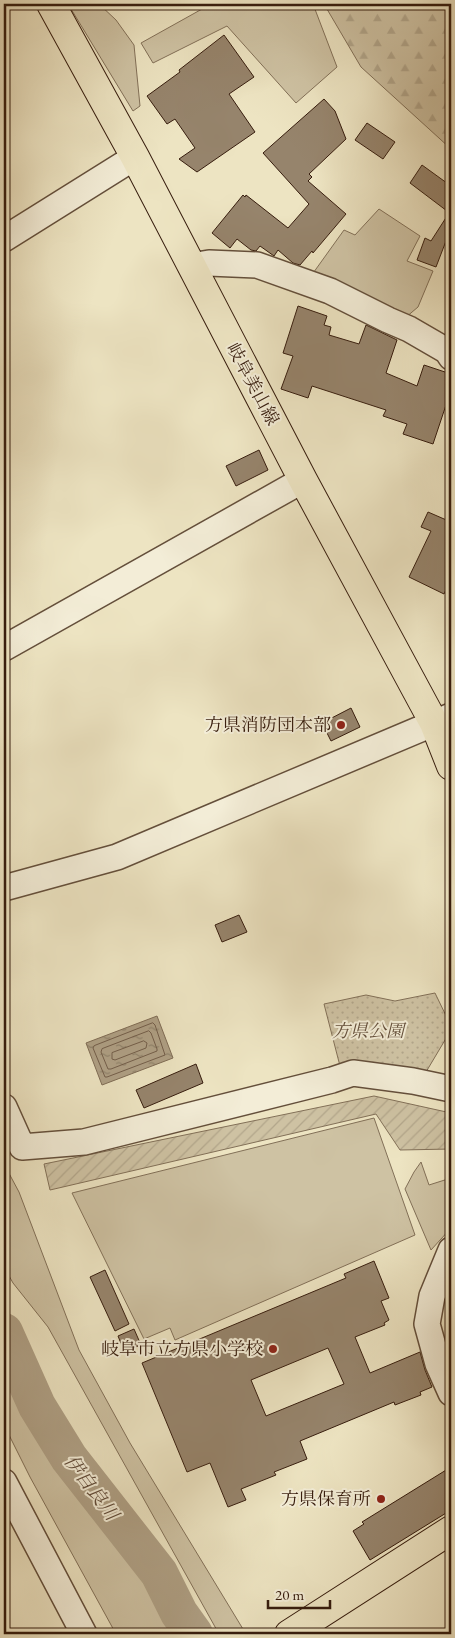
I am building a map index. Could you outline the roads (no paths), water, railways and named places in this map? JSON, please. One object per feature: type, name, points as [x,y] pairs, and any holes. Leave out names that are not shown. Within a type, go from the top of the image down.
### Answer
[{"type":"main road","name":"岐阜美山線","points":[[51,4],[135,157],[303,480],[443,720],[451,766]]},
{"type":"main road","points":[[289,1634],[451,1530]]},
{"type":"street","points":[[4,238],[135,157]]},
{"type":"street","points":[[191,266],[209,264],[257,265],[330,291],[410,329],[446,351],[451,357]]},
{"type":"street","points":[[4,648],[303,480]]},
{"type":"street","points":[[4,888],[117,857],[443,720]]},
{"type":"street","points":[[4,1107],[22,1148],[84,1142],[332,1080],[353,1073],[413,1081],[451,1089]]},
{"type":"street","points":[[451,1250],[432,1296],[427,1324],[438,1364],[451,1393]]},
{"type":"street","points":[[4,1482],[84,1634]]},
{"type":"water","points":[[157,1016],[173,1058],[102,1085],[86,1043]]},
{"type":"waterway","name":"伊自良川","points":[[4,1332],[37,1406],[69,1458],[159,1573],[179,1613],[194,1634]]},
{"type":"place","name":"方県消防団本部","points":[[341,725]]},
{"type":"place","name":"岐阜市立方県小学校","points":[[273,1349]]},
{"type":"place","name":"方県保育所","points":[[381,1499]]},
{"type":"park label","name":"方県公園","points":[[368,1031]]}]
